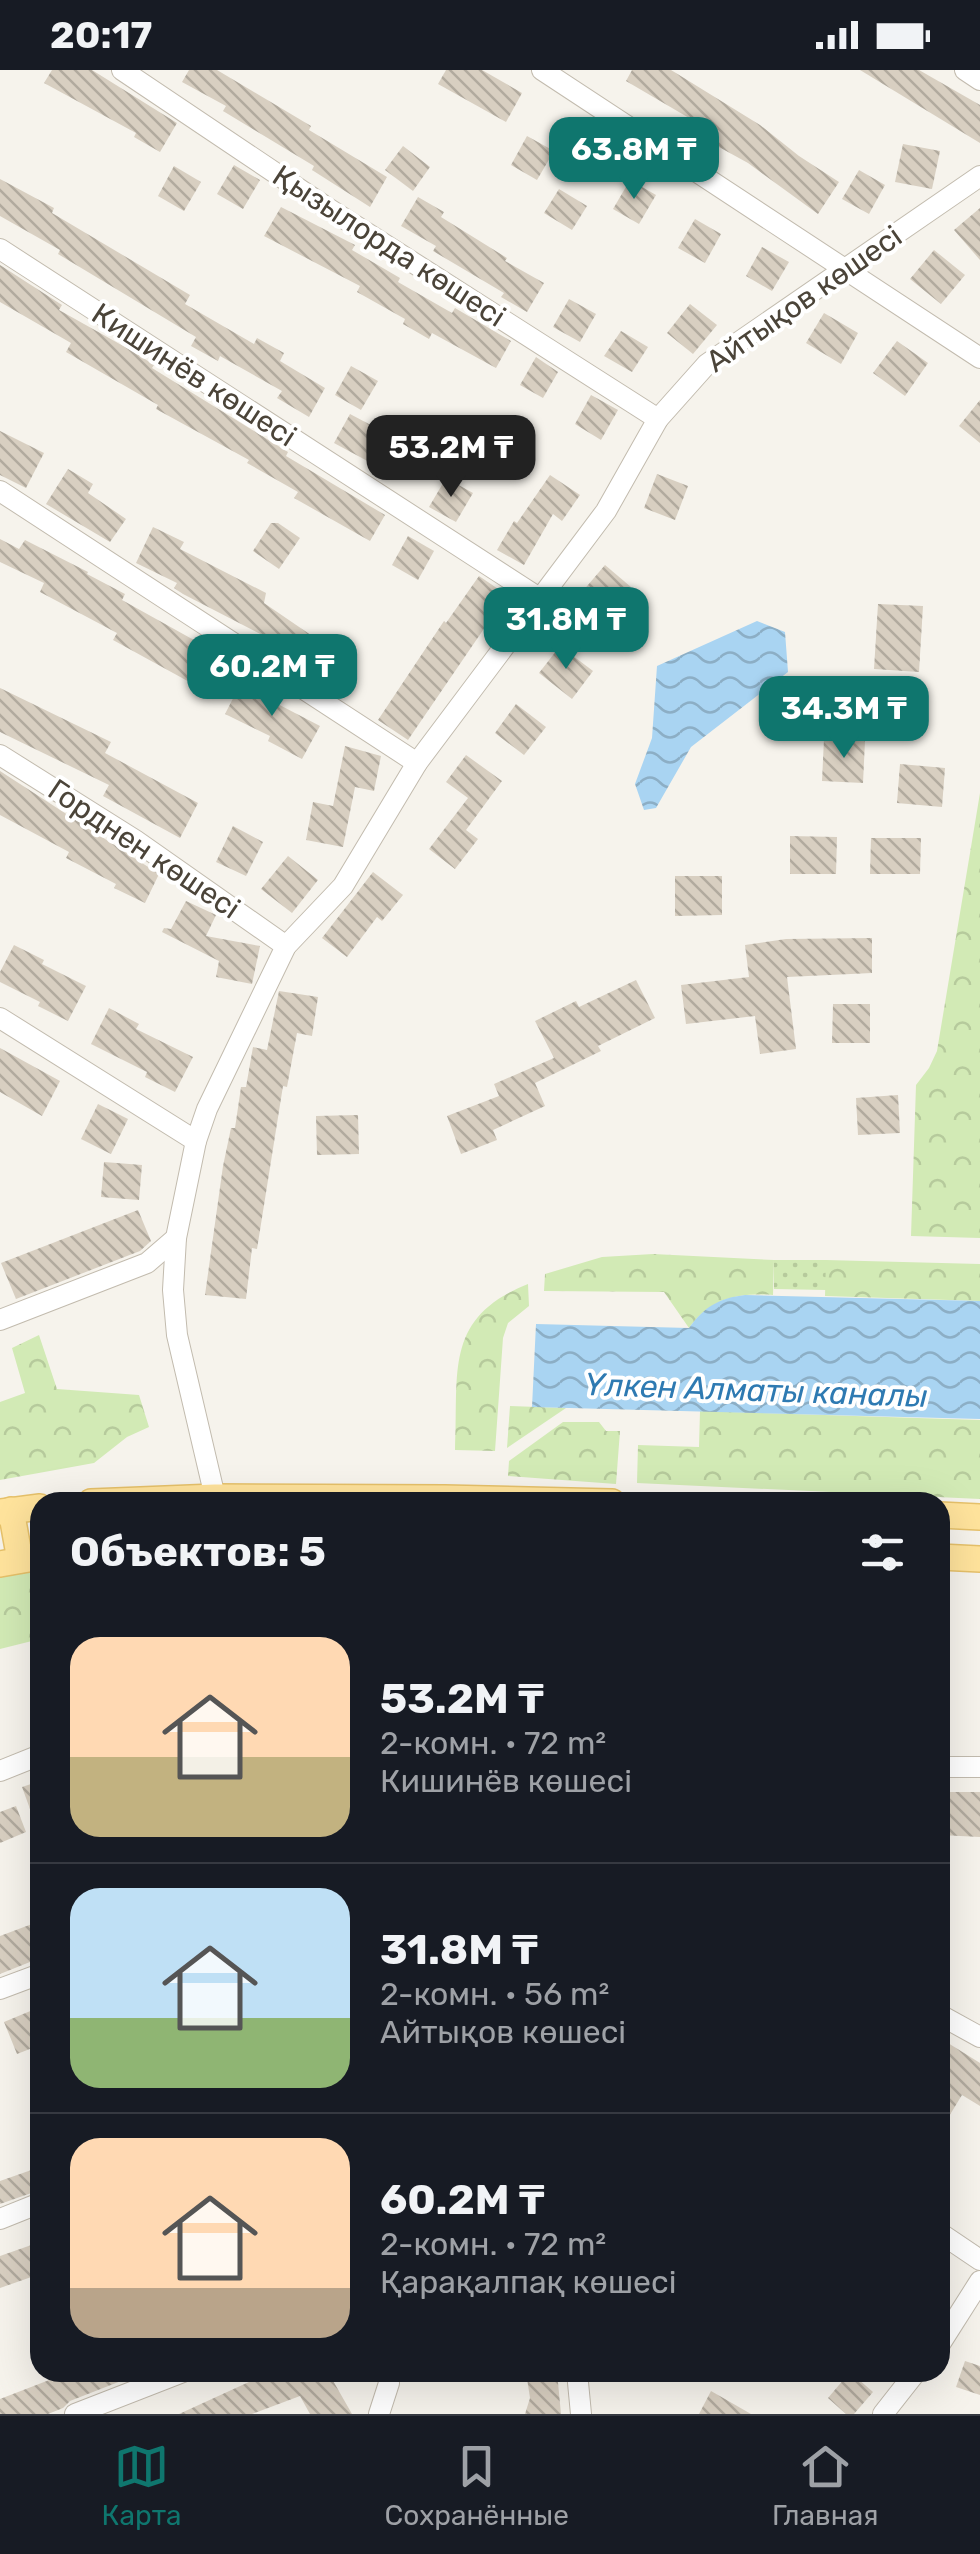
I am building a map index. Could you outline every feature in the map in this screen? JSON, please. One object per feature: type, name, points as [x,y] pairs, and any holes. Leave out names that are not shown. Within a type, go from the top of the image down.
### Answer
[{"type":"main road","points":[[6,1511],[20,1560]]},
{"type":"main road","points":[[950,1515],[980,1516]]},
{"type":"main road","points":[[950,1558],[980,1559]]},
{"type":"street","name":"Қызылорда көшесі","points":[[122,70],[658,419]]},
{"type":"street","points":[[542,70],[844,270],[977,352]]},
{"type":"street","points":[[965,70],[980,80]]},
{"type":"street","name":"Айтықов көшесі","points":[[213,1492],[177,1336],[173,1290],[176,1238],[196,1141],[207,1108],[286,946],[343,886],[418,763],[606,511],[658,419],[707,364],[980,176]]},
{"type":"street","name":"Кишинёв көшесі","points":[[0,249],[539,598]]},
{"type":"street","points":[[0,491],[418,763]]},
{"type":"street","name":"Горднен көшесі","points":[[0,755],[135,840],[286,946]]},
{"type":"street","points":[[0,1018],[196,1141]]},
{"type":"street","points":[[0,1320],[147,1263],[176,1238]]},
{"type":"street","points":[[0,1771],[30,1759]]},
{"type":"street","points":[[950,1767],[980,1767]]},
{"type":"street","points":[[0,1989],[30,1978]]},
{"type":"street","points":[[950,2020],[980,2037]]},
{"type":"street","points":[[0,2218],[30,2208]]},
{"type":"street","points":[[950,2240],[980,2260]]},
{"type":"street","points":[[950,2328],[980,2280]]},
{"type":"street","points":[[74,2414],[158,2382]]},
{"type":"street","points":[[379,2414],[389,2382]]},
{"type":"street","points":[[578,2382],[581,2414]]},
{"type":"street","points":[[883,2414],[908,2382]]},
{"type":"green space","points":[[980,793],[980,1238],[911,1236],[916,1085],[937,1051]]},
{"type":"green space","points":[[653,1254],[774,1260],[773,1295],[726,1300],[706,1310],[689,1328],[664,1292],[544,1291],[545,1274],[602,1257]]},
{"type":"green space","points":[[774,1260],[826,1260],[826,1290],[774,1289]]},
{"type":"green space","points":[[826,1260],[980,1264],[980,1301],[825,1296]]},
{"type":"green space","points":[[528,1284],[529,1306],[508,1323],[503,1338],[495,1451],[455,1450],[457,1372],[469,1331],[481,1313]]},
{"type":"green space","points":[[39,1335],[57,1389],[139,1395],[149,1427],[127,1437],[94,1463],[0,1480],[0,1402],[25,1393],[12,1348]]},
{"type":"green space","points":[[510,1406],[566,1408],[507,1448]]},
{"type":"green space","points":[[700,1411],[980,1420],[980,1499],[950,1498],[950,1492],[830,1492],[637,1483],[638,1445],[699,1447]]},
{"type":"green space","points":[[563,1422],[599,1422],[606,1431],[620,1431],[616,1484],[508,1476],[509,1461]]},
{"type":"green space","points":[[30,1570],[30,1642],[0,1649],[0,1576]]},
{"type":"water","points":[[757,621],[785,632],[788,672],[691,747],[656,808],[644,810],[635,784],[652,738],[657,666]]},
{"type":"water","name":"Үлкен Алматы каналы","points":[[745,1295],[980,1301],[980,1419],[532,1407],[536,1324],[689,1328],[713,1305]]},
{"type":"building","points":[[52,70],[92,70],[177,123],[160,152],[134,137],[136,133],[44,83]]},
{"type":"building","points":[[189,70],[217,70],[387,177],[370,207],[312,170],[314,166],[223,111],[226,106],[182,82]]},
{"type":"building","points":[[446,70],[482,70],[522,93],[506,122],[438,84]]},
{"type":"building","points":[[632,70],[671,70],[760,125],[839,182],[818,214],[748,163],[708,141],[713,132],[626,81]]},
{"type":"building","points":[[860,70],[919,70],[980,105],[980,143]]},
{"type":"building","points":[[527,136],[554,151],[537,180],[511,165]]},
{"type":"building","points":[[903,144],[940,151],[932,189],[895,182]]},
{"type":"building","points":[[403,146],[430,167],[413,191],[385,170]]},
{"type":"building","points":[[234,165],[260,180],[243,209],[217,194]]},
{"type":"building","points":[[174,166],[201,182],[184,211],[158,196]]},
{"type":"building","points":[[859,170],[885,185],[869,214],[842,199]]},
{"type":"building","points":[[0,179],[54,208],[52,213],[190,295],[185,304],[254,344],[257,338],[284,353],[280,361],[325,388],[309,417],[277,398],[282,391],[220,356],[218,361],[191,346],[196,337],[0,216]]},
{"type":"building","points":[[630,180],[656,195],[639,224],[613,209]]},
{"type":"building","points":[[559,189],[587,206],[572,230],[544,213]]},
{"type":"building","points":[[418,197],[444,212],[441,217],[507,258],[505,261],[544,283],[527,312],[501,297],[504,293],[433,251],[436,246],[401,226]]},
{"type":"building","points":[[281,207],[355,245],[352,250],[400,278],[398,282],[452,313],[455,308],[511,341],[496,368],[432,333],[429,339],[403,324],[405,319],[357,292],[360,286],[264,236]]},
{"type":"building","points":[[980,208],[980,260],[954,230]]},
{"type":"building","points":[[695,219],[721,234],[705,263],[678,248]]},
{"type":"building","points":[[762,247],[789,262],[772,291],[746,276]]},
{"type":"building","points":[[934,250],[965,275],[941,304],[910,279]]},
{"type":"building","points":[[0,265],[62,305],[59,310],[134,352],[154,365],[152,368],[288,452],[286,456],[385,515],[370,541],[294,498],[298,492],[247,463],[249,460],[156,409],[158,405],[66,352],[71,343],[0,302]]},
{"type":"building","points":[[569,299],[596,314],[580,342],[553,327]]},
{"type":"building","points":[[690,304],[717,325],[693,354],[667,333]]},
{"type":"building","points":[[824,313],[858,333],[841,364],[806,343]]},
{"type":"building","points":[[621,331],[648,347],[632,372],[604,356]]},
{"type":"building","points":[[897,341],[928,363],[905,396],[873,373]]},
{"type":"building","points":[[536,357],[558,372],[543,398],[520,385]]},
{"type":"building","points":[[351,366],[378,381],[361,410],[335,395]]},
{"type":"building","points":[[591,395],[618,410],[601,440],[575,424]]},
{"type":"building","points":[[980,400],[980,443],[959,426]]},
{"type":"building","points":[[350,414],[416,449],[399,478],[334,443]]},
{"type":"building","points":[[0,431],[44,453],[26,488],[0,475]]},
{"type":"building","points":[[68,469],[93,484],[88,493],[126,519],[110,542],[46,504]]},
{"type":"building","points":[[657,474],[688,486],[675,520],[644,508]]},
{"type":"building","points":[[550,475],[580,495],[562,521],[553,514],[524,565],[497,550]]},
{"type":"building","points":[[446,478],[473,493],[456,522],[429,507]]},
{"type":"building","points":[[271,523],[278,523],[300,538],[279,569],[253,551]]},
{"type":"building","points":[[153,527],[184,542],[180,549],[266,593],[264,603],[324,644],[327,638],[357,653],[340,688],[267,647],[272,640],[183,594],[174,588],[177,583],[136,563]]},
{"type":"building","points":[[408,536],[434,551],[418,580],[392,565]]},
{"type":"building","points":[[0,539],[19,549],[25,540],[88,572],[125,594],[122,600],[210,649],[193,684],[113,640],[117,633],[40,592],[44,583],[0,562]]},
{"type":"building","points":[[605,565],[631,587],[608,614],[582,592]]},
{"type":"building","points":[[479,576],[507,595],[408,740],[378,720]]},
{"type":"building","points":[[878,604],[923,606],[919,672],[874,669]]},
{"type":"building","points":[[560,646],[593,671],[572,699],[539,673]]},
{"type":"building","points":[[243,679],[273,694],[270,700],[320,726],[302,759],[268,741],[270,736],[225,714]]},
{"type":"building","points":[[0,688],[111,742],[105,753],[198,803],[180,838],[103,796],[109,785],[0,732]]},
{"type":"building","points":[[516,704],[546,727],[524,755],[495,733]]},
{"type":"building","points":[[824,739],[865,741],[863,783],[822,781]]},
{"type":"building","points":[[345,746],[381,756],[374,791],[355,787],[343,847],[306,840],[313,802],[333,806]]},
{"type":"building","points":[[466,755],[502,781],[466,830],[478,839],[455,869],[429,849],[468,798],[446,782]]},
{"type":"building","points":[[900,764],[945,768],[942,807],[897,803]]},
{"type":"building","points":[[0,771],[159,874],[145,903],[66,858],[69,852],[0,815]]},
{"type":"building","points":[[233,826],[263,842],[246,876],[216,862]]},
{"type":"building","points":[[790,836],[837,837],[836,874],[790,874]]},
{"type":"building","points":[[871,838],[921,838],[920,874],[870,874]]},
{"type":"building","points":[[288,856],[318,880],[292,913],[261,889]]},
{"type":"building","points":[[373,872],[403,895],[382,921],[377,917],[347,957],[322,938]]},
{"type":"building","points":[[675,876],[722,876],[722,915],[675,916]]},
{"type":"building","points":[[186,901],[216,915],[206,936],[260,946],[252,984],[216,977],[219,961],[162,932],[164,928],[171,929]]},
{"type":"building","points":[[872,938],[872,973],[787,977],[796,1049],[760,1054],[755,1016],[686,1024],[681,985],[749,977],[745,945],[786,939]]},
{"type":"building","points":[[14,945],[86,986],[68,1021],[0,982],[0,972]]},
{"type":"building","points":[[636,980],[655,1018],[598,1046],[601,1051],[535,1083],[545,1106],[493,1130],[497,1140],[461,1154],[447,1116],[499,1096],[494,1084],[554,1058],[535,1021],[576,1001],[579,1007]]},
{"type":"building","points":[[279,991],[318,997],[312,1036],[297,1033],[287,1087],[283,1086],[246,1299],[205,1295],[231,1128],[235,1128],[241,1087],[246,1087],[253,1047],[267,1050]]},
{"type":"building","points":[[833,1004],[870,1004],[870,1043],[832,1043]]},
{"type":"building","points":[[109,1008],[139,1024],[136,1029],[193,1057],[175,1092],[145,1077],[147,1072],[91,1044]]},
{"type":"building","points":[[0,1048],[60,1081],[42,1116],[0,1092]]},
{"type":"building","points":[[898,1095],[900,1133],[858,1135],[856,1098]]},
{"type":"building","points":[[98,1104],[128,1119],[111,1154],[81,1139]]},
{"type":"building","points":[[358,1115],[359,1154],[317,1155],[316,1116]]},
{"type":"building","points":[[104,1162],[142,1165],[139,1200],[101,1197]]},
{"type":"building","points":[[138,1210],[151,1241],[140,1251],[16,1299],[1,1263]]},
{"type":"building","points":[[30,1784],[30,1809],[22,1787]]},
{"type":"building","points":[[950,1792],[980,1792],[980,1837],[950,1836]]},
{"type":"building","points":[[16,1806],[26,1832],[0,1843],[0,1812]]},
{"type":"building","points":[[30,1925],[30,1962],[0,1974],[0,1936]]},
{"type":"building","points":[[30,2011],[30,2049],[17,2054],[4,2022]]},
{"type":"building","points":[[950,2044],[980,2063],[980,2106],[962,2095],[950,2115]]},
{"type":"building","points":[[30,2170],[30,2194],[0,2204],[0,2181]]},
{"type":"building","points":[[30,2246],[30,2278],[0,2288],[0,2256]]},
{"type":"building","points":[[965,2361],[980,2366],[980,2395],[956,2387]]},
{"type":"building","points":[[44,2382],[118,2382],[48,2414],[0,2414],[0,2399]]},
{"type":"building","points":[[249,2382],[334,2382],[352,2414],[310,2414],[300,2396],[252,2414],[179,2414]]},
{"type":"building","points":[[528,2382],[558,2382],[561,2414],[525,2414],[530,2398]]},
{"type":"building","points":[[842,2382],[862,2382],[873,2392],[854,2414],[846,2414],[828,2398]]},
{"type":"building","points":[[711,2391],[751,2414],[699,2414]]}]
